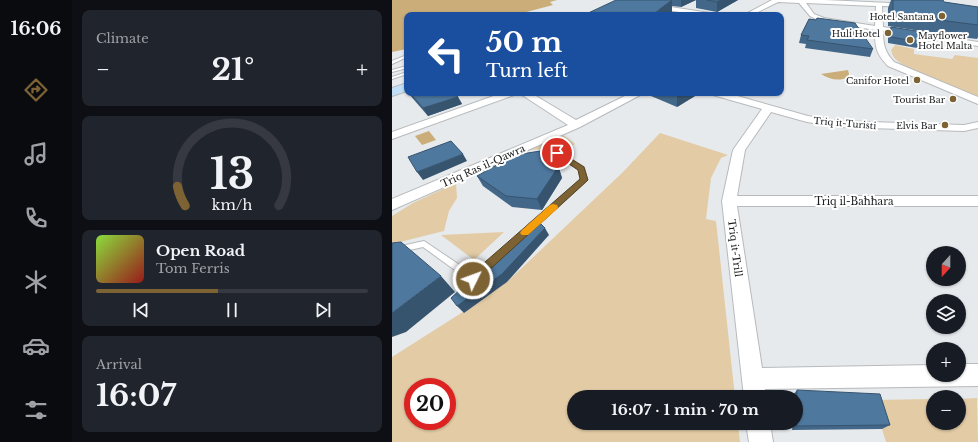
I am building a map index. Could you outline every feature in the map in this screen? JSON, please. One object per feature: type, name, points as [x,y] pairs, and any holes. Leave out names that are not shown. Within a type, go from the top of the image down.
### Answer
[{"type":"street","points":[[754,12],[776,0],[801,2],[852,1],[879,4],[914,3]]},
{"type":"street","points":[[801,2],[815,18],[978,44]]},
{"type":"street","points":[[879,4],[879,45],[882,54],[891,64],[978,101]]},
{"type":"street","points":[[640,5],[689,12]]},
{"type":"street","points":[[682,11],[693,5]]},
{"type":"street","points":[[392,92],[404,88]]},
{"type":"street","points":[[392,136],[503,96]]},
{"type":"street","points":[[529,96],[576,125]]},
{"type":"street","name":"Triq Ras il-Qawra","points":[[392,206],[524,152],[633,96]]},
{"type":"street","name":"Triq it-Turisti","points":[[726,96],[806,120],[838,124],[964,128],[978,125]]},
{"type":"street","name":"Triq it-Trill","points":[[753,388],[729,201],[739,150],[768,109]]},
{"type":"street","name":"Triq il-Baħħara","points":[[729,201],[978,201]]},
{"type":"street","points":[[966,375],[978,375]]},
{"type":"street","points":[[753,388],[926,377]]},
{"type":"street","points":[[759,430],[761,442]]},
{"type":"lane","points":[[392,63],[404,57]]},
{"type":"lane","points":[[392,71],[404,68]]},
{"type":"lane","points":[[392,78],[404,74]]},
{"type":"lane","points":[[526,232],[584,180],[582,168],[557,153],[541,154]]},
{"type":"lane","points":[[392,251],[424,244],[473,279],[484,269]]},
{"type":"shaded area","points":[[392,0],[557,0],[550,2],[553,5],[526,12],[404,12],[404,50],[392,52]]},
{"type":"shaded area","points":[[895,45],[914,49],[914,54],[952,59],[955,55],[978,58],[978,97],[932,79],[907,67],[893,56],[891,50]]},
{"type":"shaded area","points":[[848,70],[848,77],[845,79],[838,80],[821,74]]},
{"type":"shaded area","points":[[429,131],[436,140],[422,145],[415,136]]},
{"type":"shaded area","points":[[660,133],[728,155],[721,158],[711,178],[706,219],[716,221],[734,390],[567,390],[567,430],[739,430],[740,442],[392,442],[392,357],[477,303],[507,282],[623,172]]},
{"type":"shaded area","points":[[563,135],[575,144],[565,150],[556,148],[530,150]]},
{"type":"shaded area","points":[[456,183],[457,198],[449,211],[444,231],[392,244],[392,216],[413,203]]},
{"type":"shaded area","points":[[504,232],[474,260],[441,235]]},
{"type":"shaded area","points":[[977,398],[978,442],[886,442],[873,400],[926,399],[926,430],[966,430],[966,399]]},
{"type":"building","points":[[616,0],[672,0],[656,12],[590,12]]},
{"type":"building","points":[[707,0],[721,0],[717,2]]},
{"type":"building","points":[[893,0],[943,0],[944,2],[978,7],[978,25],[893,14]]},
{"type":"building","points":[[817,18],[855,23],[873,49],[807,40],[809,36],[801,35],[809,19],[816,20]]},
{"type":"building","points":[[891,27],[929,33],[926,43],[891,37]]},
{"type":"building","points":[[413,96],[458,97],[423,108]]},
{"type":"building","points":[[451,141],[463,154],[417,172],[408,157]]},
{"type":"building","points":[[553,149],[558,167],[537,199],[506,196],[477,176],[515,155]]},
{"type":"building","points":[[537,220],[545,228],[502,274],[457,306],[451,298]]},
{"type":"building","points":[[401,242],[441,276],[392,313],[392,243]]},
{"type":"building","points":[[803,390],[880,394],[890,425],[803,426]]},
{"type":"slow traffic","points":[[525,233],[553,207]]},
{"type":"place","name":"Hotel Santana","points":[[942,16]]},
{"type":"place","name":"Huli Hotel","points":[[888,33]]},
{"type":"place","name":"Mayflower Hotel Malta","points":[[910,40]]},
{"type":"place","name":"Canifor Hotel","points":[[917,80]]},
{"type":"place","name":"Tourist Bar","points":[[953,99]]},
{"type":"place","name":"Elvis Bar","points":[[945,125]]},
{"type":"route","points":[[473,279],[584,180],[582,168],[557,153]]}]
